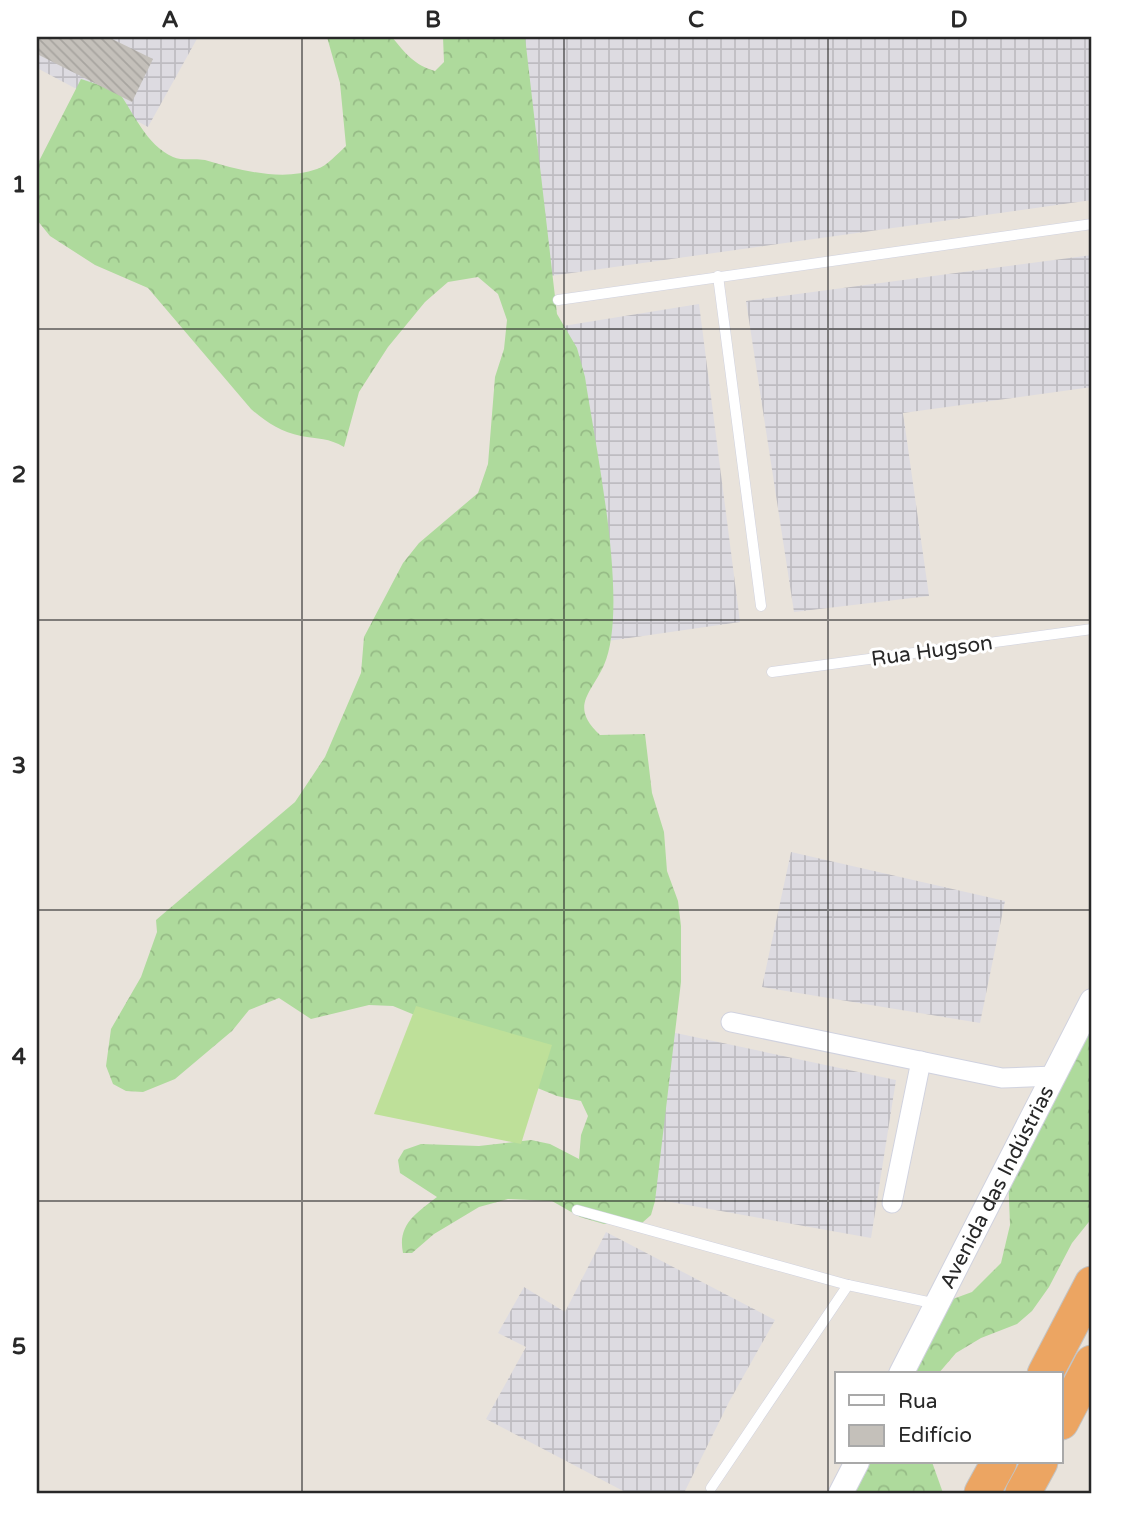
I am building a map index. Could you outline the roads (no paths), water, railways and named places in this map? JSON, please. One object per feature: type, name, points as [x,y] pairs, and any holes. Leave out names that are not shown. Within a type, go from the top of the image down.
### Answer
[{"type":"highway","points":[[1046,1372],[1092,1284]]},
{"type":"highway","points":[[1062,1420],[1092,1363]]},
{"type":"highway","points":[[982,1493],[998,1464]]},
{"type":"highway","points":[[1023,1493],[1039,1464]]},
{"type":"street","name":"Avenida das Indústrias","points":[[902,1372],[1092,1002]]},
{"type":"street","points":[[731,1022],[1002,1078],[1054,1076]]},
{"type":"street","points":[[892,1203],[921,1061]]},
{"type":"street","points":[[841,1493],[856,1464]]},
{"type":"lane","points":[[558,300],[1092,224]]},
{"type":"lane","points":[[718,276],[761,606]]},
{"type":"lane","name":"Rua Hugson","points":[[772,672],[1092,629]]},
{"type":"lane","points":[[577,1210],[848,1285],[937,1304]]},
{"type":"lane","points":[[712,1488],[848,1285]]}]
